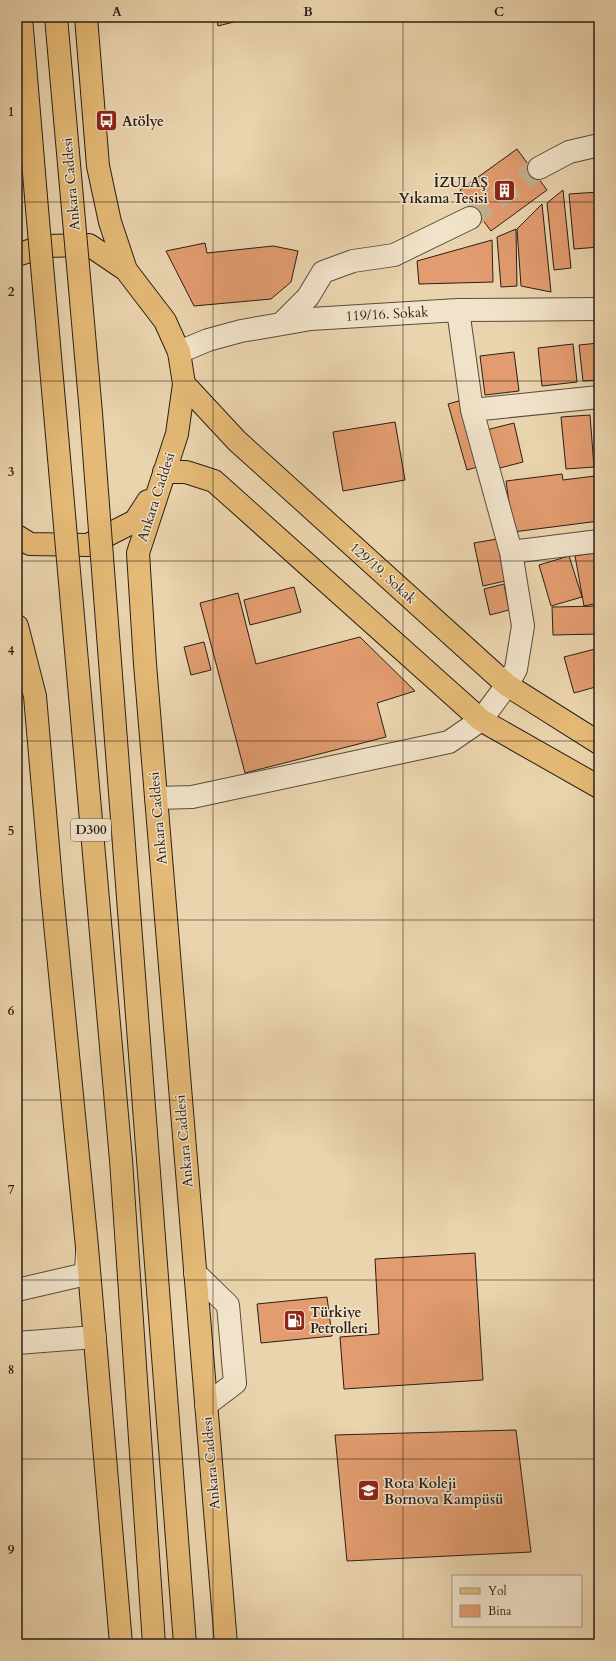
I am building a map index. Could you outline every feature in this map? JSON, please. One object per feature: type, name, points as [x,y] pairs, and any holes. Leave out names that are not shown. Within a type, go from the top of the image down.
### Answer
[{"type":"main road","name":"D300","points":[[21,17],[120,1160],[154,1644]]},
{"type":"main road","name":"Ankara Caddesi","points":[[56,17],[91,413],[186,1644]]},
{"type":"main road","name":"Ankara Caddesi","points":[[86,17],[98,166],[110,222],[126,270],[165,321],[179,352],[184,384],[177,434],[138,553],[145,664],[226,1644]]},
{"type":"main road","points":[[17,255],[44,246],[90,245],[126,270]]},
{"type":"main road","name":"129/19. Sokak","points":[[184,384],[237,442],[507,685],[599,743]]},
{"type":"main road","points":[[17,536],[30,544],[88,545],[135,521],[162,477],[186,472],[214,481],[481,720],[599,787]]},
{"type":"main road","points":[[17,626],[22,664],[35,696],[52,893],[87,1247],[121,1644]]},
{"type":"street","points":[[539,168],[569,152],[599,145]]},
{"type":"street","points":[[281,324],[308,297],[323,272],[353,261],[394,255],[470,218]]},
{"type":"street","name":"119/16. Sokak","points":[[179,352],[208,340],[311,319],[458,310],[599,309]]},
{"type":"street","points":[[156,798],[192,797],[449,742],[481,720],[507,685],[516,669],[523,626],[511,552],[472,410],[458,310]]},
{"type":"street","points":[[472,410],[599,397]]},
{"type":"street","points":[[511,552],[599,541]]},
{"type":"street","points":[[17,1290],[86,1274],[87,1247]]},
{"type":"street","points":[[195,1273],[228,1305],[235,1382],[206,1405]]},
{"type":"street","points":[[17,1343],[95,1337]]},
{"type":"building","points":[[216,17],[253,17],[218,26]]},
{"type":"building","name":"İZULAŞ Yıkama Tesisi","points":[[517,149],[547,190],[491,231],[460,190]]},
{"type":"building","points":[[563,190],[571,268],[554,270],[547,203]]},
{"type":"building","points":[[599,192],[599,247],[574,249],[569,194]]},
{"type":"building","points":[[542,204],[551,292],[521,286],[517,229]]},
{"type":"building","points":[[516,229],[517,286],[501,287],[497,237]]},
{"type":"building","points":[[492,240],[493,282],[419,284],[417,261]]},
{"type":"building","points":[[205,243],[207,253],[273,246],[298,251],[291,282],[271,299],[194,306],[166,251]]},
{"type":"building","points":[[599,343],[599,380],[583,381],[579,345]]},
{"type":"building","points":[[573,344],[577,382],[542,386],[538,348]]},
{"type":"building","points":[[514,352],[519,391],[485,395],[480,356]]},
{"type":"building","points":[[462,400],[481,466],[467,470],[448,404]]},
{"type":"building","points":[[590,415],[594,467],[566,469],[561,417]]},
{"type":"building","points":[[395,422],[405,480],[343,491],[333,432]]},
{"type":"building","points":[[514,423],[523,462],[496,469],[486,430]]},
{"type":"building","points":[[562,474],[563,480],[595,476],[599,506],[599,521],[513,532],[506,481]]},
{"type":"building","points":[[497,539],[505,581],[483,586],[474,543]]},
{"type":"building","points":[[599,552],[599,603],[584,606],[575,556]]},
{"type":"building","points":[[569,556],[582,597],[551,606],[539,565]]},
{"type":"building","points":[[504,584],[509,610],[490,615],[484,589]]},
{"type":"building","points":[[294,587],[301,612],[250,625],[244,600]]},
{"type":"building","points":[[238,593],[256,664],[360,637],[415,691],[377,703],[386,737],[245,773],[200,603]]},
{"type":"building","points":[[599,606],[599,634],[553,635],[552,607]]},
{"type":"building","points":[[204,642],[211,670],[191,675],[184,647]]},
{"type":"building","points":[[599,648],[599,686],[574,693],[564,657]]},
{"type":"building","points":[[475,1253],[483,1380],[344,1389],[340,1337],[379,1334],[375,1259]]},
{"type":"building","points":[[327,1297],[332,1336],[261,1343],[257,1304]]},
{"type":"building","points":[[516,1430],[531,1552],[347,1561],[335,1435]]},
{"type":"tunnel","points":[[470,218],[539,168]]},
{"type":"place","name":"Atölye","points":[[107,121]]},
{"type":"place","name":"İZULAŞ Yıkama Tesisi","points":[[504,190]]},
{"type":"place","name":"Türkiye Petrolleri","points":[[294,1320]]},
{"type":"place","name":"Rota Koleji Bornova Kampüsü","points":[[369,1491]]}]
